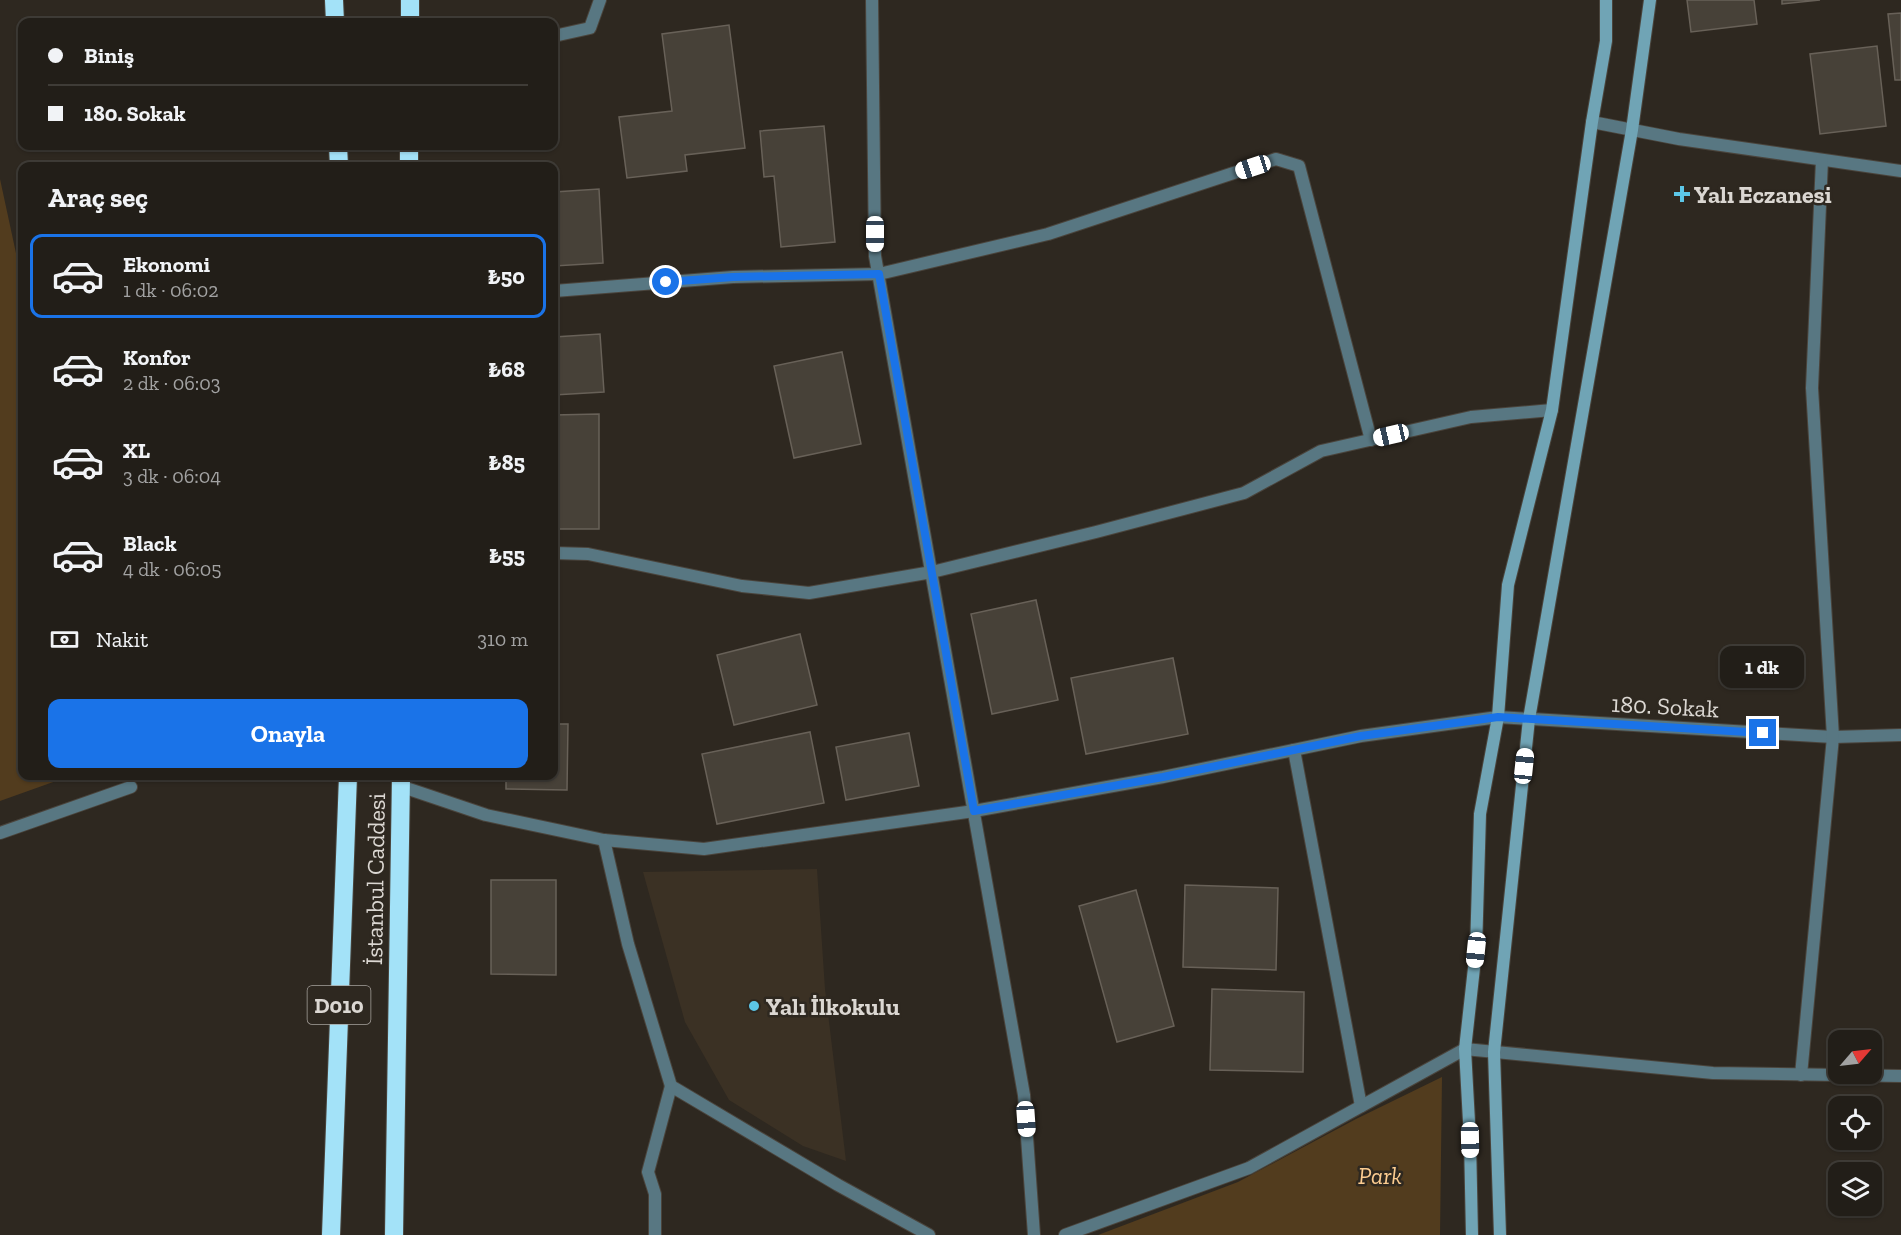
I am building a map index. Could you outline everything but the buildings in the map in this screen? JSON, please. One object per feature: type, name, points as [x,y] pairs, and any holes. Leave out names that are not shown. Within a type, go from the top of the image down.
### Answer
[{"type":"highway","points":[[334,0],[335,18]]},
{"type":"highway","points":[[410,0],[410,18]]},
{"type":"highway","name":"D010","points":[[331,1235],[348,780]]},
{"type":"highway","name":"İstanbul Caddesi","points":[[394,1235],[400,781]]},
{"type":"main road","points":[[1472,1235],[1465,1049],[1476,950],[1480,814],[1498,717],[1508,585],[1552,410],[1592,122],[1606,41],[1606,0]]},
{"type":"main road","points":[[1500,1235],[1494,1052],[1529,719],[1632,130],[1650,0]]},
{"type":"street","points":[[558,35],[590,28],[600,0]]},
{"type":"street","points":[[872,0],[875,256],[1024,1095],[1034,1235]]},
{"type":"street","points":[[1592,122],[1679,139],[1901,171]]},
{"type":"street","points":[[558,291],[733,277],[879,274],[1048,234],[1276,159],[1299,166],[1371,440]]},
{"type":"street","points":[[1801,1075],[1833,737],[1812,388],[1822,160]]},
{"type":"street","points":[[558,553],[588,554],[742,586],[809,593],[932,572],[1244,493],[1321,452],[1471,417],[1552,410]]},
{"type":"street","name":"180. Sokak","points":[[400,781],[486,815],[604,840],[704,849],[974,811],[1163,777],[1361,736],[1498,717],[1833,737],[1901,735]]},
{"type":"street","points":[[1294,750],[1361,1107]]},
{"type":"street","points":[[0,833],[131,787]]},
{"type":"street","points":[[604,840],[628,944],[671,1086],[648,1172],[655,1194],[655,1235]]},
{"type":"street","points":[[1065,1235],[1249,1168],[1465,1049],[1713,1073],[1901,1076]]},
{"type":"street","points":[[671,1086],[838,1185],[929,1235]]},
{"type":"shaded area","name":"Yalı İlkokulu","points":[[817,869],[825,989],[846,1161],[803,1146],[729,1100],[685,1022],[643,872]]},
{"type":"green space","points":[[0,179],[18,262],[18,780],[59,780],[0,801]]},
{"type":"green space","name":"Park","points":[[1442,1077],[1440,1235],[1098,1235],[1238,1182],[1356,1119]]},
{"type":"place","name":"Yalı Eczanesi","points":[[1682,194]]},
{"type":"place","name":"Yalı İlkokulu","points":[[754,1006]]},
{"type":"route","points":[[666,282],[733,277],[879,274],[974,811],[1163,777],[1361,736],[1498,717],[1763,733]]}]
